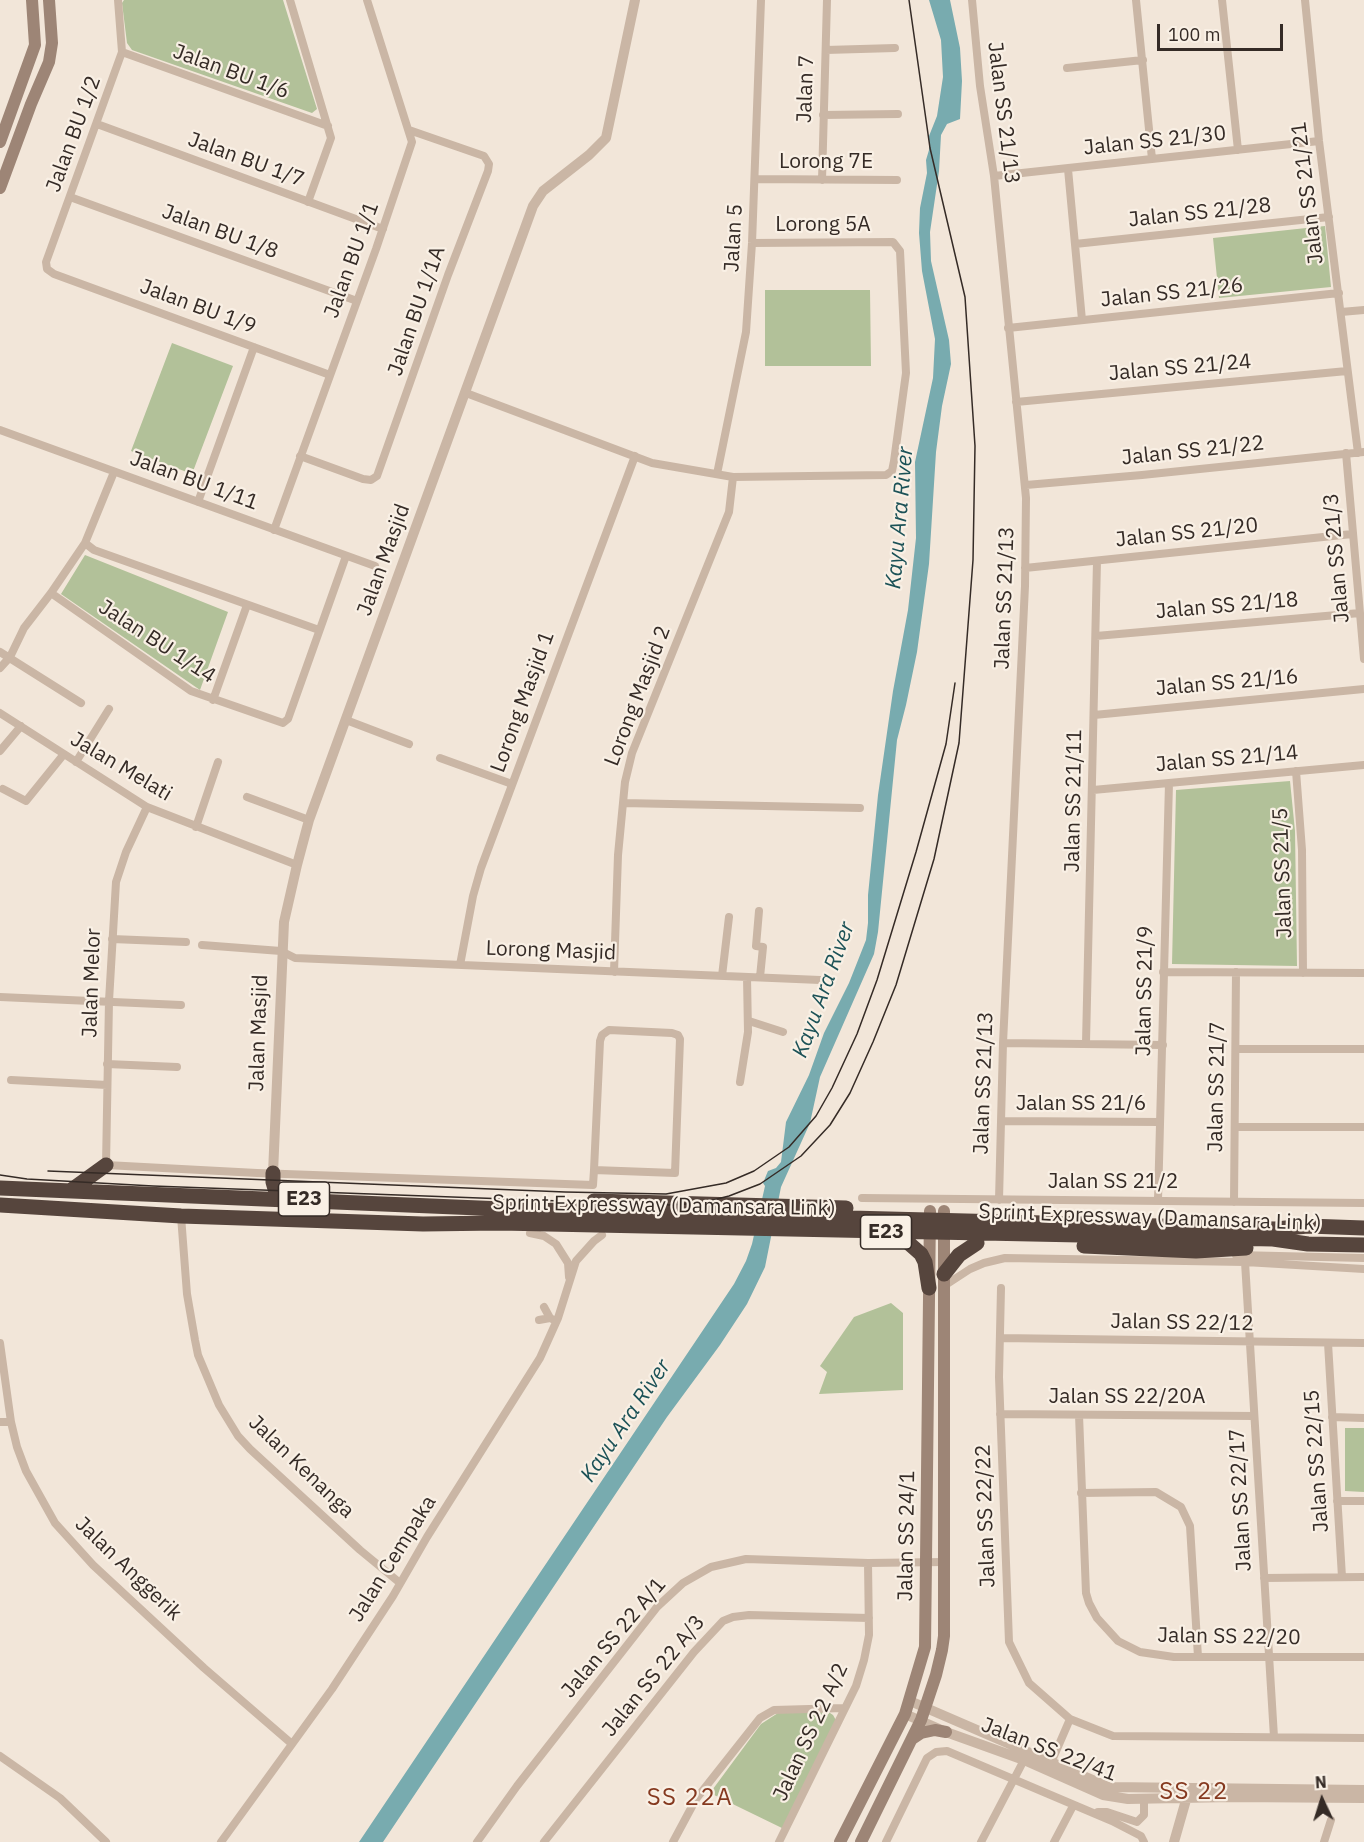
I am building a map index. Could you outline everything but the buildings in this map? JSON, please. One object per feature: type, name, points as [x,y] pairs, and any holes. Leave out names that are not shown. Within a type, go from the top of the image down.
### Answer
[{"type":"highway","points":[[70,1191],[106,1166]]},
{"type":"highway","points":[[273,1173],[275,1189],[280,1194],[316,1200]]},
{"type":"highway","name":"Sprint Expressway (Damansara Link)","points":[[0,1188],[429,1205],[502,1216]]},
{"type":"highway","points":[[429,1205],[491,1198],[744,1204],[1274,1220],[1308,1226]]},
{"type":"highway","name":"Sprint Expressway (Damansara Link)","points":[[0,1205],[181,1216],[423,1224],[502,1216],[1274,1234],[1308,1226],[1364,1228]]},
{"type":"highway","points":[[879,1239],[891,1233],[896,1224],[892,1213],[887,1210]]},
{"type":"highway","points":[[1022,1212],[1007,1218],[1003,1227],[1006,1236],[1022,1244]]},
{"type":"highway","points":[[423,1224],[530,1233],[800,1240],[904,1239],[1196,1251],[1273,1248],[1308,1244]]},
{"type":"highway","name":"Sprint Expressway (Damansara Link)","points":[[1274,1234],[1308,1244],[1364,1245]]},
{"type":"highway","points":[[904,1239],[921,1254],[939,1283],[959,1255],[977,1243]]},
{"type":"main road","points":[[0,142],[35,45],[32,0]]},
{"type":"main road","points":[[0,188],[49,62],[52,43],[49,0]]},
{"type":"main road","name":"Jalan SS 24/1","points":[[861,1842],[921,1720],[944,1636],[937,1211]]},
{"type":"main road","name":"Jalan SS 24/1","points":[[840,1842],[905,1714],[925,1647],[926,1562],[939,1283],[937,1240]]},
{"type":"main road","points":[[912,1739],[921,1733],[935,1730],[946,1732]]},
{"type":"street","name":"Jalan BU 1/2","points":[[54,273],[47,269],[46,261],[122,52],[118,0]]},
{"type":"street","points":[[290,0],[331,138],[308,202]]},
{"type":"street","name":"Jalan BU 1/1","points":[[274,530],[383,229],[412,142],[367,0]]},
{"type":"street","name":"Jalan Masjid","points":[[273,1173],[281,951],[284,922],[309,820],[537,198],[599,147],[606,138],[635,0]]},
{"type":"street","name":"Jalan 5","points":[[717,474],[746,332],[752,243],[761,0]]},
{"type":"street","name":"Jalan 7","points":[[822,180],[827,0]]},
{"type":"street","name":"Jalan SS 21/13","points":[[972,0],[980,86],[994,176],[1026,485],[1025,568],[1003,1043],[999,1200]]},
{"type":"street","points":[[1136,0],[1152,159]]},
{"type":"street","points":[[1222,0],[1238,150]]},
{"type":"street","name":"Jalan SS 21/21","points":[[1305,0],[1319,141],[1347,371],[1361,452]]},
{"type":"street","points":[[826,50],[895,48]]},
{"type":"street","name":"Jalan BU 1/6","points":[[122,52],[328,126]]},
{"type":"street","points":[[1067,68],[1143,60]]},
{"type":"street","points":[[823,115],[898,114]]},
{"type":"street","name":"Jalan BU 1/7","points":[[97,124],[383,229]]},
{"type":"street","name":"Jalan BU 1/1A","points":[[300,456],[363,479],[371,480],[376,476],[488,171],[489,164],[484,156],[409,130]]},
{"type":"street","name":"Jalan SS 21/30","points":[[994,176],[1319,141]]},
{"type":"street","points":[[1068,169],[1082,321]]},
{"type":"street","name":"Lorong 7E","points":[[754,179],[897,180]]},
{"type":"street","name":"Jalan BU 1/8","points":[[70,197],[357,301]]},
{"type":"street","name":"Jalan SS 21/28","points":[[1075,244],[1329,217]]},
{"type":"street","name":"Lorong 5A","points":[[733,477],[869,475],[886,474],[892,471],[906,373],[900,251],[893,242],[752,243]]},
{"type":"street","name":"Jalan BU 1/9","points":[[54,273],[330,375]]},
{"type":"street","name":"Jalan SS 21/26","points":[[1008,328],[1339,293]]},
{"type":"street","points":[[1341,312],[1364,310]]},
{"type":"street","points":[[198,502],[254,347]]},
{"type":"street","name":"Jalan SS 21/24","points":[[1017,402],[1347,371]]},
{"type":"street","points":[[466,393],[652,463],[733,477]]},
{"type":"street","name":"Jalan BU 1/11","points":[[0,430],[375,567]]},
{"type":"street","name":"Jalan SS 21/22","points":[[1026,485],[1361,452]]},
{"type":"street","name":"Jalan SS 21/3","points":[[1346,453],[1364,659]]},
{"type":"street","name":"Lorong Masjid 1","points":[[460,965],[473,896],[512,784],[635,456]]},
{"type":"street","points":[[0,668],[10,657],[24,628],[85,543],[114,472]]},
{"type":"street","name":"Lorong Masjid 2","points":[[614,972],[618,855],[625,782],[632,753],[729,512],[733,477]]},
{"type":"street","name":"Jalan SS 21/20","points":[[1025,568],[1352,534]]},
{"type":"street","points":[[85,543],[94,550],[319,630]]},
{"type":"street","name":"Jalan BU 1/14","points":[[51,593],[191,691],[283,723],[288,719],[346,556]]},
{"type":"street","name":"Jalan SS 21/11","points":[[1086,1043],[1097,561]]},
{"type":"street","points":[[213,700],[247,605]]},
{"type":"street","name":"Jalan SS 21/18","points":[[1096,636],[1360,613]]},
{"type":"street","points":[[0,652],[81,703]]},
{"type":"street","name":"Jalan SS 21/16","points":[[1094,715],[1364,689]]},
{"type":"street","points":[[76,762],[109,709]]},
{"type":"street","name":"Jalan Melati","points":[[0,713],[147,807],[297,865]]},
{"type":"street","points":[[346,720],[409,744]]},
{"type":"street","points":[[0,751],[21,726]]},
{"type":"street","points":[[3,789],[26,801],[64,754]]},
{"type":"street","points":[[440,758],[512,784]]},
{"type":"street","points":[[196,827],[218,762]]},
{"type":"street","name":"Jalan SS 21/14","points":[[1093,790],[1364,765]]},
{"type":"street","name":"Jalan SS 21/5","points":[[1296,771],[1302,850],[1303,973]]},
{"type":"street","name":"Jalan SS 21/9","points":[[1158,1200],[1169,783]]},
{"type":"street","points":[[247,797],[309,820]]},
{"type":"street","points":[[623,803],[860,808]]},
{"type":"street","name":"Jalan Melor","points":[[106,1166],[107,1064],[116,882],[126,852],[147,807]]},
{"type":"street","points":[[759,910],[756,946],[763,947],[760,977]]},
{"type":"street","points":[[722,976],[729,917]]},
{"type":"street","points":[[112,939],[186,942]]},
{"type":"street","name":"Lorong Masjid","points":[[202,945],[281,951],[295,958],[820,980]]},
{"type":"street","points":[[1163,972],[1364,973]]},
{"type":"street","name":"Jalan SS 21/7","points":[[1234,1202],[1236,972]]},
{"type":"street","points":[[740,1082],[749,1021],[747,976]]},
{"type":"street","points":[[0,997],[181,1005]]},
{"type":"street","points":[[749,1021],[783,1032]]},
{"type":"street","points":[[106,1166],[593,1185],[602,1035],[609,1030],[678,1035],[680,1039],[675,1173],[594,1170]]},
{"type":"street","points":[[1003,1043],[1163,1045]]},
{"type":"street","points":[[1236,1048],[1364,1049]]},
{"type":"street","points":[[107,1064],[177,1067]]},
{"type":"street","points":[[11,1080],[107,1085]]},
{"type":"street","name":"Jalan SS 21/6","points":[[1001,1121],[1160,1122]]},
{"type":"street","points":[[1235,1127],[1364,1127]]},
{"type":"street","name":"Jalan SS 21/2","points":[[862,1198],[1364,1203]]},
{"type":"street","name":"Jalan Kenanga","points":[[181,1216],[187,1294],[195,1340],[199,1357],[219,1405],[238,1436],[250,1449],[360,1550],[400,1583]]},
{"type":"street","points":[[530,1233],[544,1236],[556,1245],[567,1263],[569,1280]]},
{"type":"street","name":"Jalan Cempaka","points":[[221,1842],[332,1689],[400,1583],[536,1366],[576,1260],[594,1240],[602,1235]]},
{"type":"street","points":[[1196,1251],[1241,1255],[1364,1258]]},
{"type":"street","points":[[939,1283],[984,1263],[1005,1258],[1245,1262],[1364,1269]]},
{"type":"street","name":"Jalan SS 22/17","points":[[1245,1262],[1274,1737]]},
{"type":"street","name":"Jalan SS 22/22","points":[[1001,1288],[1000,1414],[1009,1642],[1029,1683],[1070,1719],[1113,1736],[1364,1738]]},
{"type":"street","points":[[543,1307],[553,1319]]},
{"type":"street","points":[[539,1320],[553,1319]]},
{"type":"street","name":"Jalan SS 22/12","points":[[1000,1338],[1364,1343]]},
{"type":"street","name":"Jalan Anggerik","points":[[0,1343],[11,1422],[26,1471],[55,1522],[93,1565],[204,1668],[292,1744]]},
{"type":"street","name":"Jalan SS 22/15","points":[[1328,1343],[1342,1577]]},
{"type":"street","name":"Jalan SS 22/20A","points":[[1000,1414],[1254,1416]]},
{"type":"street","name":"Jalan SS 22/20","points":[[1079,1415],[1086,1593],[1097,1618],[1118,1641],[1140,1652],[1174,1657],[1364,1657]]},
{"type":"street","points":[[1332,1417],[1364,1418]]},
{"type":"street","points":[[0,1422],[11,1422]]},
{"type":"street","points":[[1082,1493],[1156,1492],[1181,1507],[1190,1526],[1198,1657]]},
{"type":"street","points":[[1337,1501],[1364,1501]]},
{"type":"street","name":"Jalan SS 22 A/1","points":[[477,1842],[657,1607],[683,1583],[711,1567],[746,1559],[868,1563],[944,1562]]},
{"type":"street","name":"Jalan SS 22 A/2","points":[[779,1842],[856,1686],[869,1635],[868,1563]]},
{"type":"street","points":[[1264,1578],[1364,1578]]},
{"type":"street","name":"Jalan SS 22 A/3","points":[[544,1842],[694,1652],[723,1622],[733,1617],[749,1616],[869,1618]]},
{"type":"street","name":"Jalan SS 22/41","points":[[910,1701],[1109,1786],[1211,1797],[1364,1798]]},
{"type":"street","points":[[673,1842],[696,1798],[760,1718],[774,1710],[844,1708]]},
{"type":"street","name":"Jalan SS 22/41","points":[[905,1714],[946,1732],[1024,1760],[1103,1795],[1128,1799],[1163,1799],[1189,1793],[1364,1790]]},
{"type":"street","points":[[1051,1763],[1070,1719]]},
{"type":"street","points":[[886,1842],[927,1758],[936,1752],[947,1751],[1094,1813],[1141,1836],[1144,1842]]},
{"type":"street","points":[[0,1756],[60,1798],[106,1842]]},
{"type":"street","points":[[981,1842],[1024,1760]]},
{"type":"street","points":[[1174,1842],[1189,1793]]},
{"type":"street","points":[[1182,1819],[1195,1806],[1211,1797]]},
{"type":"street","points":[[1094,1813],[1107,1812],[1137,1822],[1144,1815],[1144,1799]]},
{"type":"street","points":[[1163,1799],[1173,1805],[1182,1819]]},
{"type":"street","points":[[1054,1842],[1073,1806]]},
{"type":"street","points":[[1323,1842],[1331,1820]]},
{"type":"green space","points":[[124,0],[283,0],[317,109],[312,113],[132,50],[127,43],[122,3]]},
{"type":"green space","points":[[1325,226],[1331,287],[1219,298],[1213,238]]},
{"type":"green space","points":[[765,290],[870,290],[871,366],[765,366]]},
{"type":"green space","points":[[172,343],[233,366],[192,474],[131,451]]},
{"type":"green space","points":[[85,555],[228,612],[200,690],[61,594]]},
{"type":"green space","points":[[1290,781],[1295,831],[1297,966],[1172,964],[1176,790]]},
{"type":"green space","points":[[891,1303],[903,1313],[903,1390],[819,1394],[827,1372],[820,1366],[854,1317]]},
{"type":"green space","points":[[1345,1428],[1364,1428],[1364,1492],[1345,1491]]},
{"type":"green space","points":[[824,1709],[833,1715],[837,1722],[784,1829],[710,1793],[761,1724],[778,1713]]},
{"type":"water","points":[[929,0],[950,0],[960,48],[962,81],[960,119],[947,124],[941,135],[939,171],[930,232],[931,261],[949,340],[951,364],[942,406],[936,452],[929,564],[917,652],[897,740],[874,954],[820,1077],[810,1123],[781,1187],[765,1267],[747,1304],[667,1417],[383,1842],[359,1842],[734,1284],[752,1244],[765,1186],[763,1183],[768,1171],[776,1168],[781,1162],[786,1122],[809,1075],[824,1033],[849,983],[866,940],[878,795],[893,691],[908,610],[916,538],[915,462],[933,378],[935,339],[922,271],[919,233],[920,208],[927,173],[929,136],[937,116],[943,77],[941,40]]},
{"type":"tram line","points":[[0,1175],[27,1179],[153,1186],[670,1205],[701,1203],[729,1196],[760,1184],[801,1156],[830,1125],[850,1093],[896,985],[934,859],[959,743],[973,560],[975,446],[965,297],[930,148],[909,0]]},
{"type":"tram line","points":[[48,1171],[666,1194],[726,1183],[754,1171],[789,1147],[816,1116],[857,1034],[877,980],[916,852],[946,744],[955,683]]},
{"type":"district","name":"SS 22","points":[[1194,1792]]},
{"type":"district","name":"SS 22A","points":[[690,1798]]},
{"type":"water label","name":"Kayu Ara River","points":[[900,518]]},
{"type":"water label","name":"Kayu Ara River","points":[[824,990]]},
{"type":"water label","name":"Kayu Ara River","points":[[626,1421]]}]
